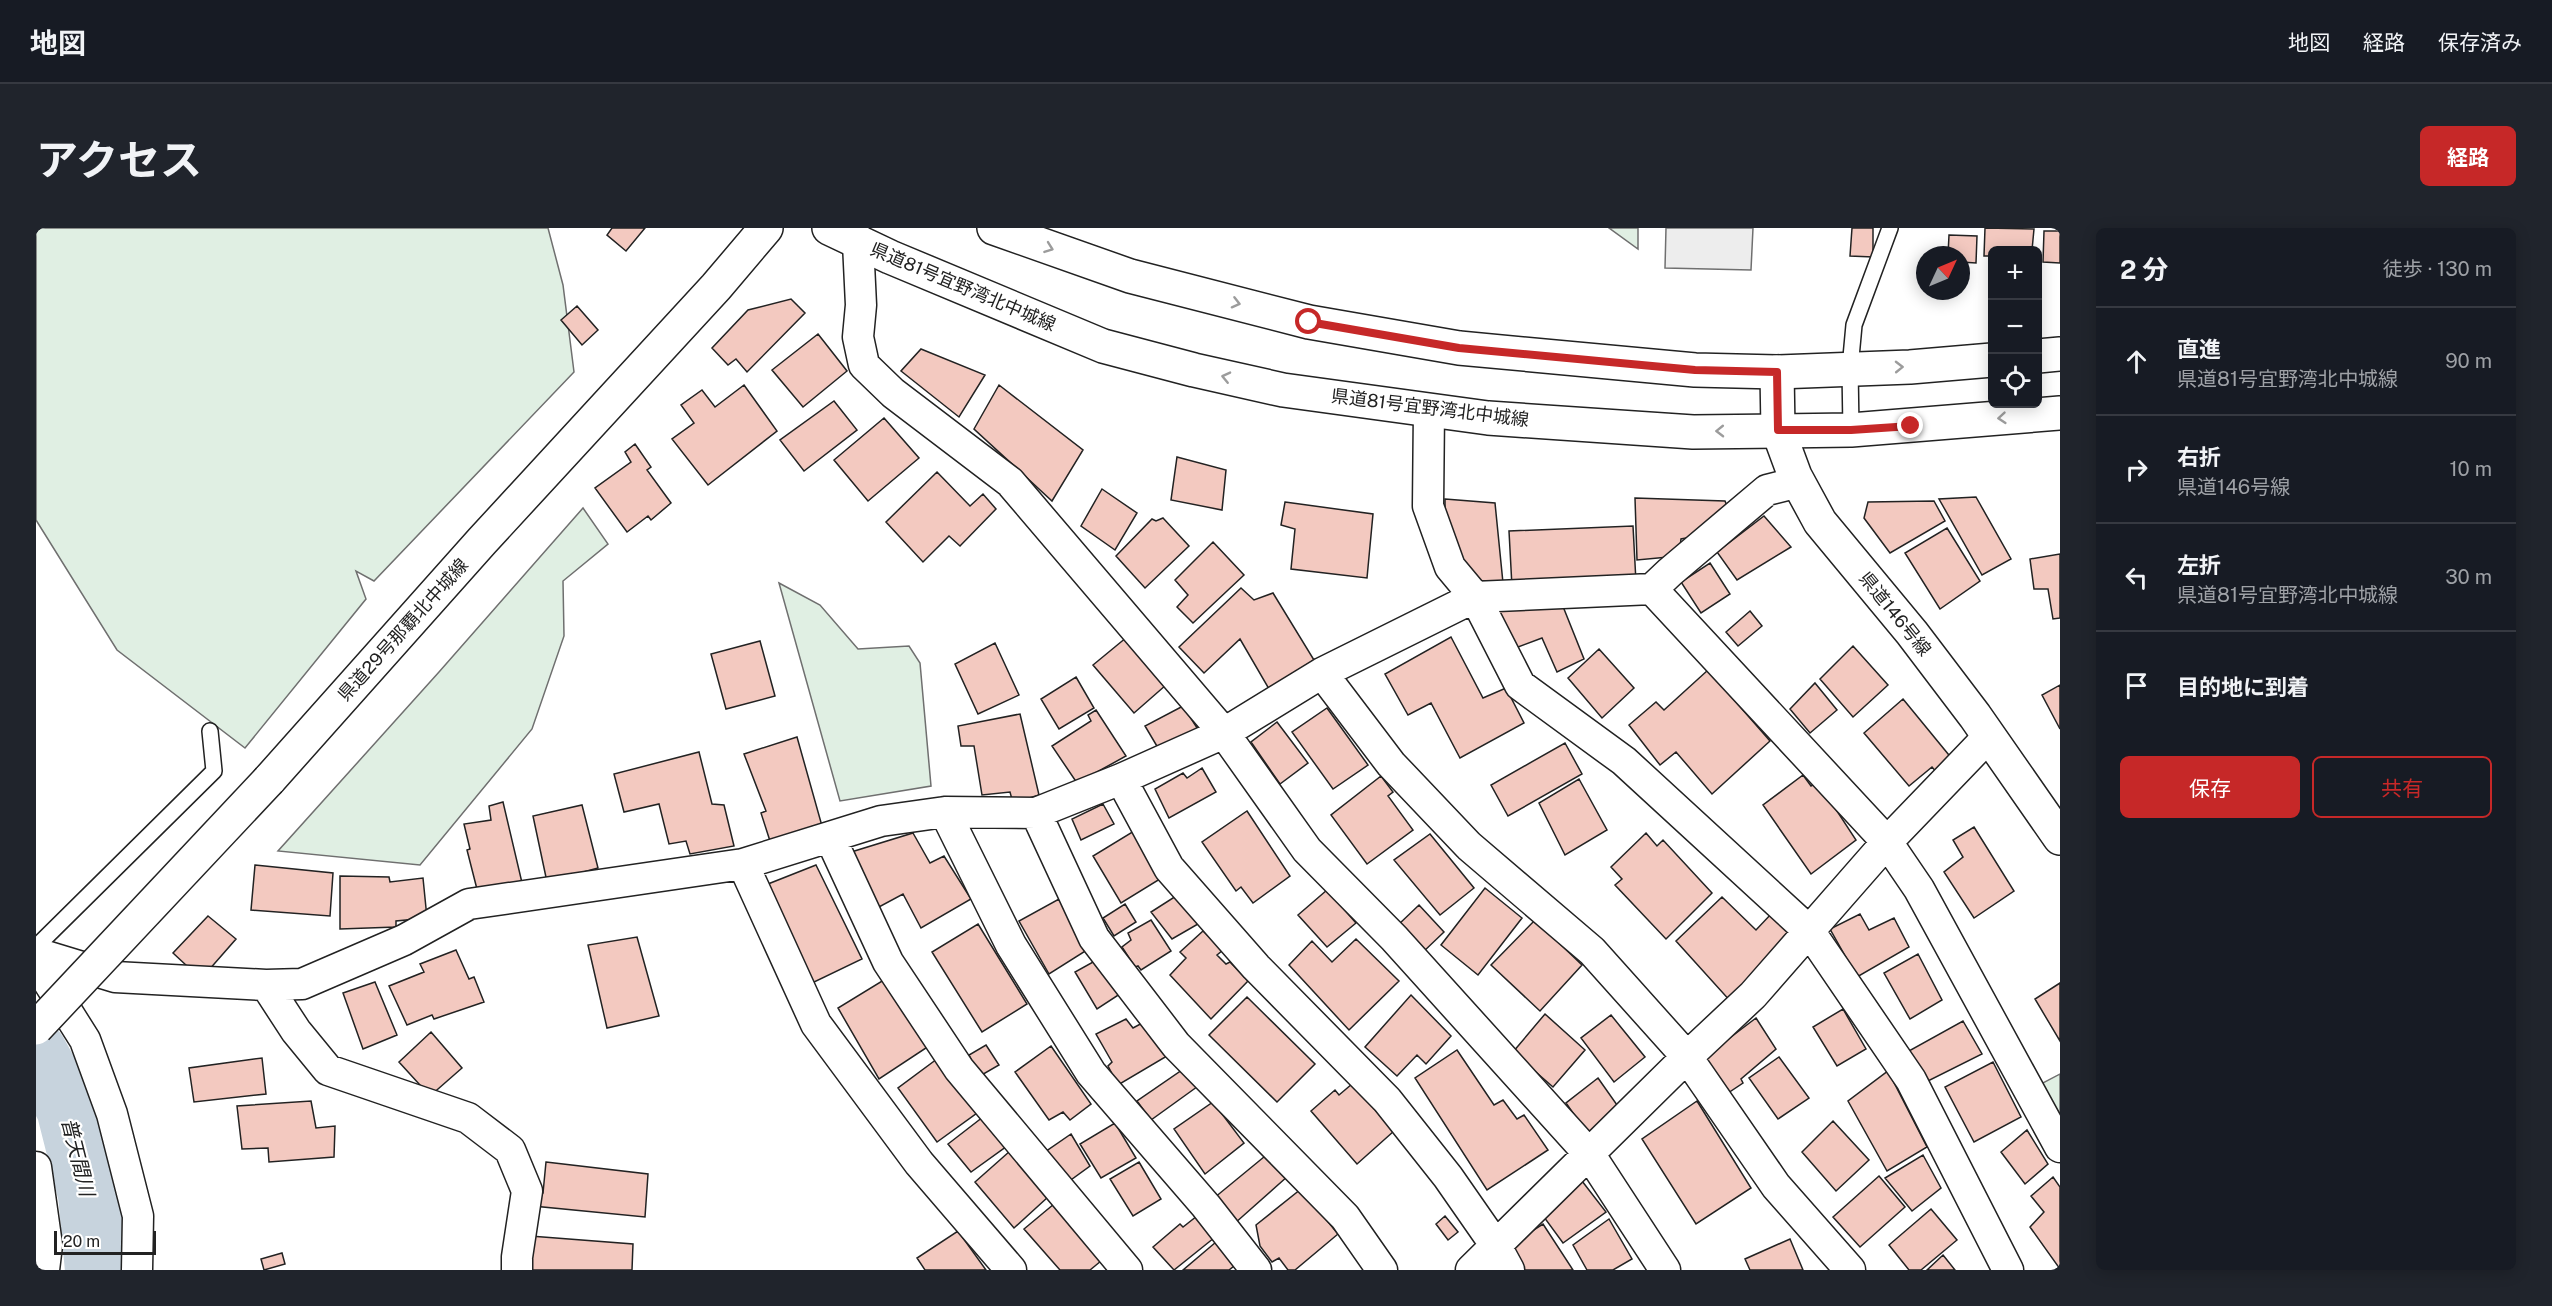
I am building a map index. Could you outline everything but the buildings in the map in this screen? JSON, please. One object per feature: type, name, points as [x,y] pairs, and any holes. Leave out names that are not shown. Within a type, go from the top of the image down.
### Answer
[{"type":"main road","name":"県道29号那覇北中城線","points":[[36,1028],[269,780],[482,541],[716,287],[766,228]]},
{"type":"main road","name":"県道81号宜野湾北中城線","points":[[829,228],[855,236],[1103,346],[1283,390],[1488,418],[1693,432],[1851,430],[2060,413]]},
{"type":"main road","points":[[994,228],[1130,276],[1309,322],[1459,348],[1695,370],[1777,372],[1910,367],[1988,360]]},
{"type":"main road","points":[[2042,356],[2060,354]]},
{"type":"main road","name":"県道146号線","points":[[1777,372],[1778,430],[1799,482],[1820,522],[1912,633],[1989,736],[2060,838]]},
{"type":"street","points":[[855,236],[861,305],[858,337],[864,365],[893,393],[1010,482],[1224,733],[1307,850],[1394,938],[1590,1155],[1665,1270]]},
{"type":"street","points":[[1429,410],[1428,506],[1450,567],[1474,597],[1520,685],[1624,760],[1810,932],[1911,1080],[2008,1270]]},
{"type":"street","points":[[39,959],[115,977],[266,985],[302,984],[404,940],[469,904],[743,864],[881,821],[945,812],[1036,813],[1121,779],[1224,733],[1322,673],[1474,597],[1653,589],[1767,490],[1799,482]]},
{"type":"street","points":[[1653,589],[1887,842],[1919,889],[2060,1147]]},
{"type":"street","points":[[1322,673],[1391,764],[1469,846],[1592,951],[1688,1057],[1776,1186],[1850,1270]]},
{"type":"street","points":[[1472,1270],[1502,1258],[1590,1155],[1754,995],[1887,842],[1989,736]]},
{"type":"street","points":[[1121,779],[1169,868],[1256,967],[1387,1100],[1448,1177],[1502,1258]]},
{"type":"street","points":[[945,812],[1011,945],[1091,1073],[1206,1206],[1256,1270]]},
{"type":"street","points":[[1036,813],[1094,938],[1176,1045],[1345,1217],[1382,1270]]},
{"type":"street","points":[[830,837],[888,962],[959,1069],[1127,1270]]},
{"type":"street","points":[[743,864],[816,1024],[920,1163],[1011,1270]]},
{"type":"street","points":[[39,959],[84,1040],[112,1114],[138,1216],[137,1270]]},
{"type":"street","points":[[266,985],[296,1031],[328,1070],[468,1118],[510,1150],[527,1191],[517,1257],[518,1270]]},
{"type":"street","points":[[36,1167],[47,1245],[44,1270]]},
{"type":"lane","points":[[1851,430],[1850,368],[1854,325],[1890,228]]},
{"type":"lane","points":[[39,959],[214,771],[210,731]]},
{"type":"green space","points":[[36,228],[548,228],[563,285],[574,372],[374,581],[356,571],[366,599],[245,748],[117,650],[36,520]]},
{"type":"green space","points":[[1609,228],[1638,228],[1638,249]]},
{"type":"green space","points":[[583,508],[608,544],[563,581],[564,636],[532,729],[420,865],[278,851],[439,672]]},
{"type":"green space","points":[[779,583],[820,605],[858,649],[909,646],[920,663],[931,786],[840,801]]},
{"type":"green space","points":[[2060,1074],[2060,1130],[2037,1086]]},
{"type":"shaded area","points":[[1666,228],[1753,228],[1751,270],[1665,268]]},
{"type":"waterway","name":"普天間川","points":[[36,1052],[67,1108],[89,1195],[96,1270]]},
{"type":"route","points":[[1309,322],[1459,348],[1695,370],[1777,372],[1778,430],[1851,430],[1911,426]]}]
